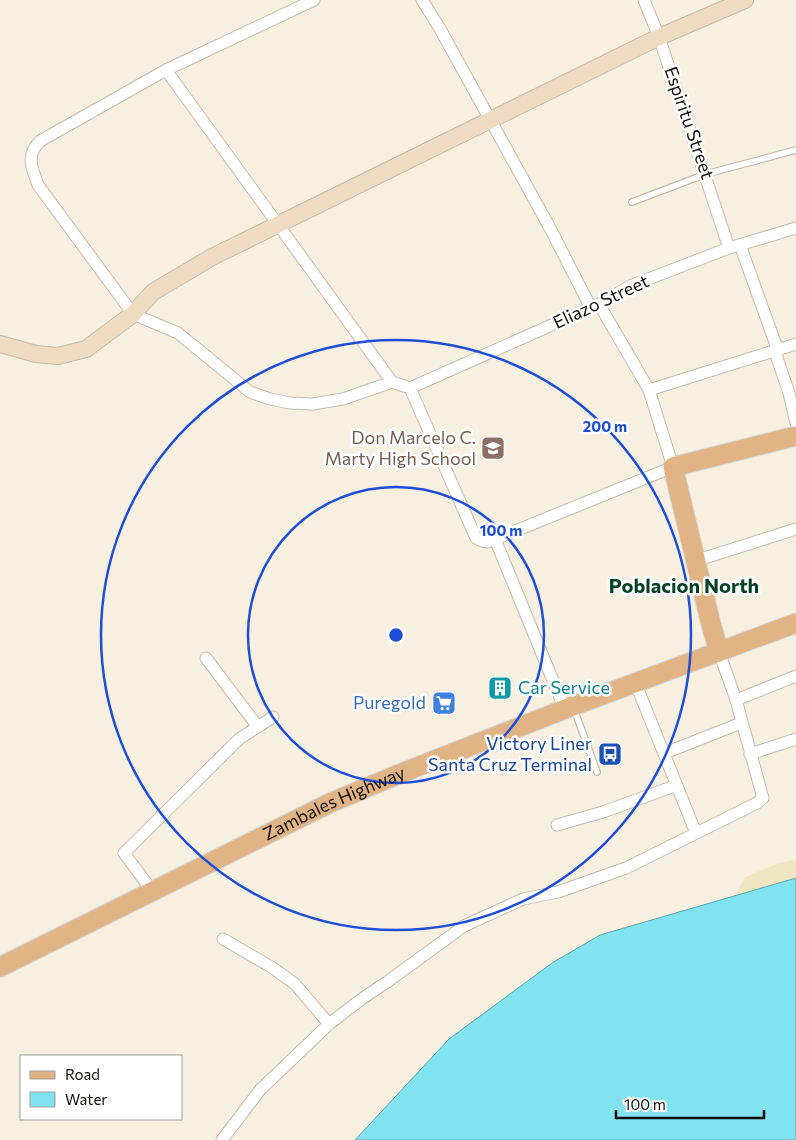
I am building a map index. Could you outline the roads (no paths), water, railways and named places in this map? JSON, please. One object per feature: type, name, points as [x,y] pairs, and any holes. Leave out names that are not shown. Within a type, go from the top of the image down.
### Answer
[{"type":"main road","points":[[719,652],[673,466],[796,436]]},
{"type":"main road","name":"Zambales Highway","points":[[0,967],[330,803],[399,774],[636,682],[796,623]]},
{"type":"main road","points":[[676,667],[698,654],[706,644],[711,624]]},
{"type":"street","points":[[314,0],[166,70],[40,141],[32,150],[31,162],[38,186],[133,314],[178,333],[250,392],[270,399],[299,404],[328,402],[360,394],[392,382]]},
{"type":"street","points":[[166,70],[280,224],[392,382],[410,388],[476,538],[488,542],[673,466],[649,390],[595,306],[439,27],[422,0]]},
{"type":"street","name":"Espiritu Street","points":[[644,0],[660,37],[706,174],[777,348],[777,358],[790,394],[796,423]]},
{"type":"street","points":[[0,344],[36,354],[58,356],[86,349],[133,314],[153,292],[212,257],[660,37],[745,0]]},
{"type":"street","name":"Eliazo Street","points":[[410,388],[595,306],[630,286],[735,247],[796,228]]},
{"type":"street","points":[[649,390],[777,348],[796,344]]},
{"type":"street","points":[[695,561],[796,529]]},
{"type":"street","points":[[495,539],[569,708]]},
{"type":"street","points":[[222,1140],[260,1090],[329,1024],[464,926],[523,899],[558,892],[608,875],[757,803],[763,798],[736,700],[719,652]]},
{"type":"street","points":[[206,658],[258,727]]},
{"type":"street","points":[[736,700],[796,676]]},
{"type":"street","points":[[636,682],[696,833]]},
{"type":"street","points":[[153,892],[124,853],[239,739],[273,717]]},
{"type":"street","points":[[665,753],[741,722]]},
{"type":"street","points":[[750,754],[796,739]]},
{"type":"street","points":[[557,825],[642,799],[677,785]]},
{"type":"street","points":[[223,939],[296,984],[329,1024]]},
{"type":"lane","points":[[632,202],[706,174],[796,150]]},
{"type":"lane","points":[[569,708],[597,772]]},
{"type":"water","points":[[796,878],[796,1140],[355,1140],[449,1039],[552,963],[600,935]]},
{"type":"place","name":"Don Marcelo C. Marty High School","points":[[493,448]]},
{"type":"place","name":"Car Service","points":[[500,688]]},
{"type":"place","name":"Puregold","points":[[444,703]]},
{"type":"place","name":"Victory Liner Santa Cruz Terminal","points":[[610,754]]},
{"type":"district","name":"Poblacion North","points":[[684,586]]}]
